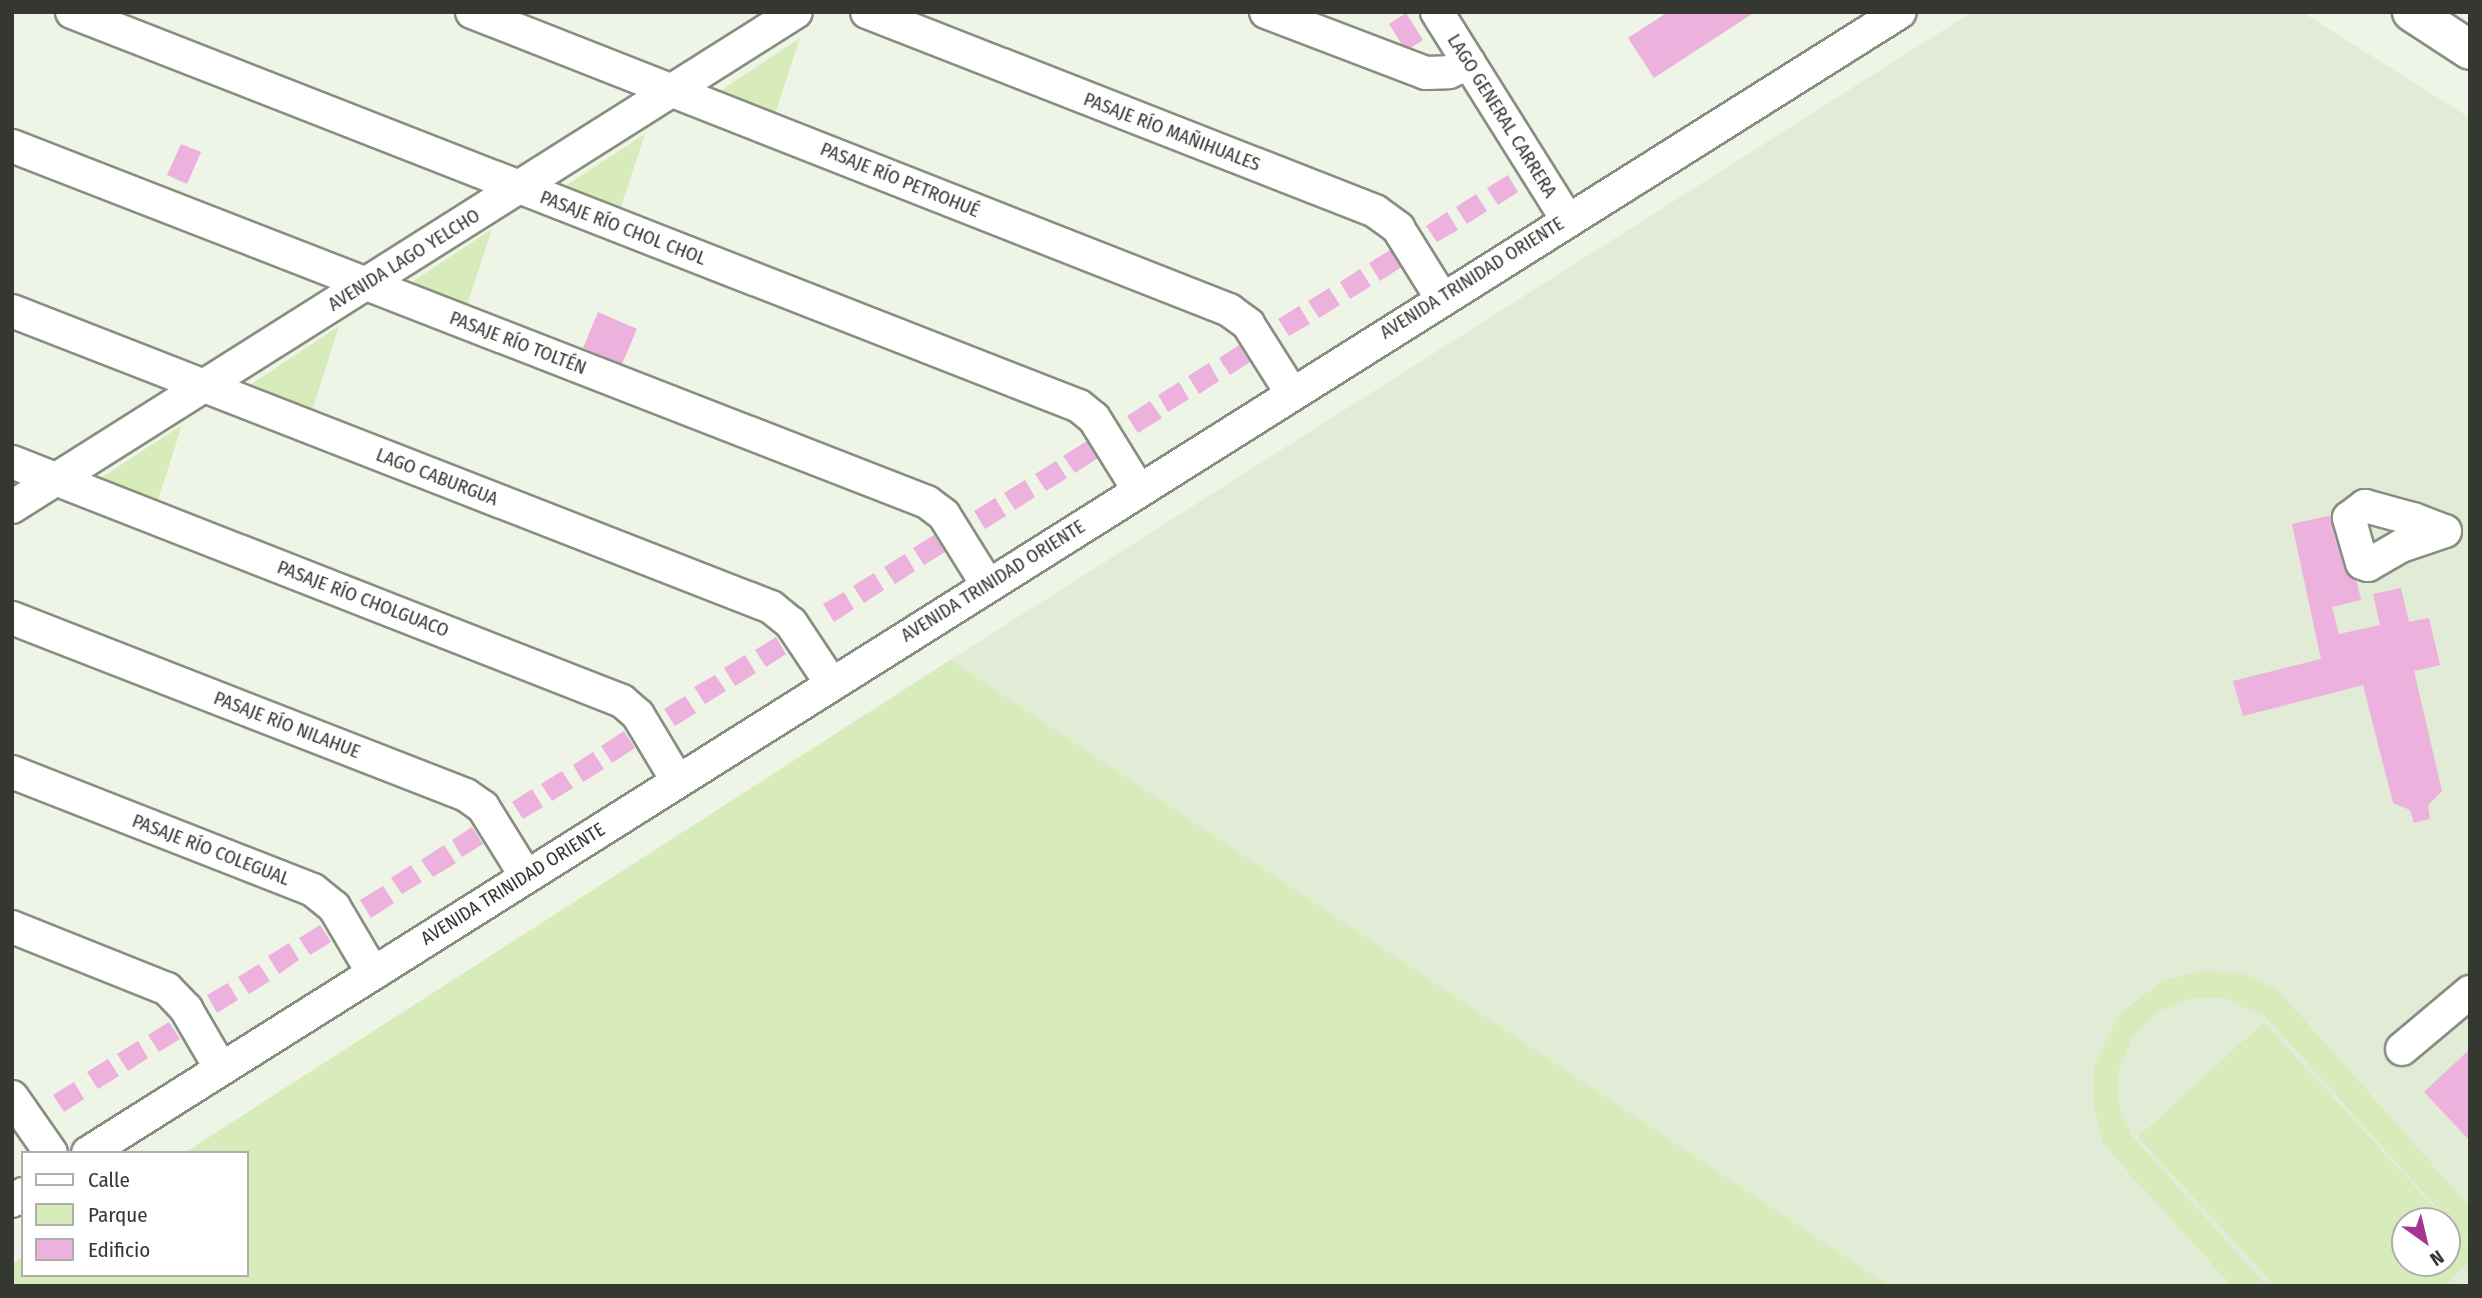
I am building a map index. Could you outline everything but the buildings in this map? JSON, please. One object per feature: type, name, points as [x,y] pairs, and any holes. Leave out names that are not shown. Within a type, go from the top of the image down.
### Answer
[{"type":"main road","points":[[2412,12],[2460,35]]},
{"type":"street","name":"PASAJE RÍO CHOL CHOL","points":[[72,12],[1079,406],[1094,418],[1138,489]]},
{"type":"street","name":"PASAJE RÍO PETROHUÉ","points":[[472,12],[1229,310],[1248,324],[1291,392]]},
{"type":"street","name":"AVENIDA LAGO YELCHO","points":[[12,507],[796,12]]},
{"type":"street","name":"PASAJE RÍO MAÑIHUALES","points":[[867,12],[1375,211],[1406,238],[1441,297]]},
{"type":"street","points":[[1266,12],[1426,74],[1449,72],[1469,63]]},
{"type":"street","name":"LAGO GENERAL CARRERA","points":[[1437,12],[1567,219]]},
{"type":"street","name":"AVENIDA TRINIDAD ORIENTE","points":[[91,1151],[1441,297],[1900,12]]},
{"type":"street","name":"PASAJE RÍO TOLTÉN","points":[[12,146],[927,502],[944,515],[987,584]]},
{"type":"street","name":"LAGO CABURGUA","points":[[12,311],[771,607],[792,623],[831,683]]},
{"type":"street","name":"PASAJE RÍO CHOLGUACO","points":[[12,462],[622,701],[638,715],[677,780]]},
{"type":"street","name":"PASAJE RÍO NILAHUE","points":[[12,618],[472,798],[484,807],[526,876]]},
{"type":"street","name":"PASAJE RÍO COLEGUAL","points":[[12,772],[313,890],[334,906],[373,972]]},
{"type":"street","points":[[12,927],[167,989],[186,1009],[220,1069]]},
{"type":"street","points":[[2402,1049],[2470,992]]},
{"type":"street","points":[[12,1097],[50,1151]]},
{"type":"shaded area","points":[[1972,12],[2302,12],[2470,118],[2470,1286],[1889,1286],[950,660]]},
{"type":"green space","points":[[800,38],[773,120],[708,99]]},
{"type":"green space","points":[[645,134],[618,216],[553,194]]},
{"type":"green space","points":[[492,229],[465,311],[400,290]]},
{"type":"green space","points":[[339,326],[313,408],[247,387]]},
{"type":"green space","points":[[182,425],[156,506],[90,485]]},
{"type":"green space","points":[[950,660],[1889,1286],[12,1286],[12,1264],[21,1258],[21,1277],[248,1277],[248,1151],[187,1151]]},
{"type":"green space","points":[[2202,971],[2241,973],[2277,989],[2470,1207],[2470,1244],[2461,1234],[2461,1207],[2437,1207],[2265,1016],[2220,997],[2187,999],[2157,1012],[2133,1036],[2119,1069],[2119,1104],[2132,1136],[2267,1286],[2232,1286],[2117,1160],[2103,1141],[2093,1105],[2094,1067],[2118,1015],[2164,980]]},
{"type":"green space","points":[[2264,1022],[2433,1207],[2391,1207],[2391,1277],[2454,1277],[2444,1286],[2275,1286],[2138,1137]]},
{"type":"green space","points":[[2461,1237],[2470,1247],[2470,1262],[2461,1270]]}]
